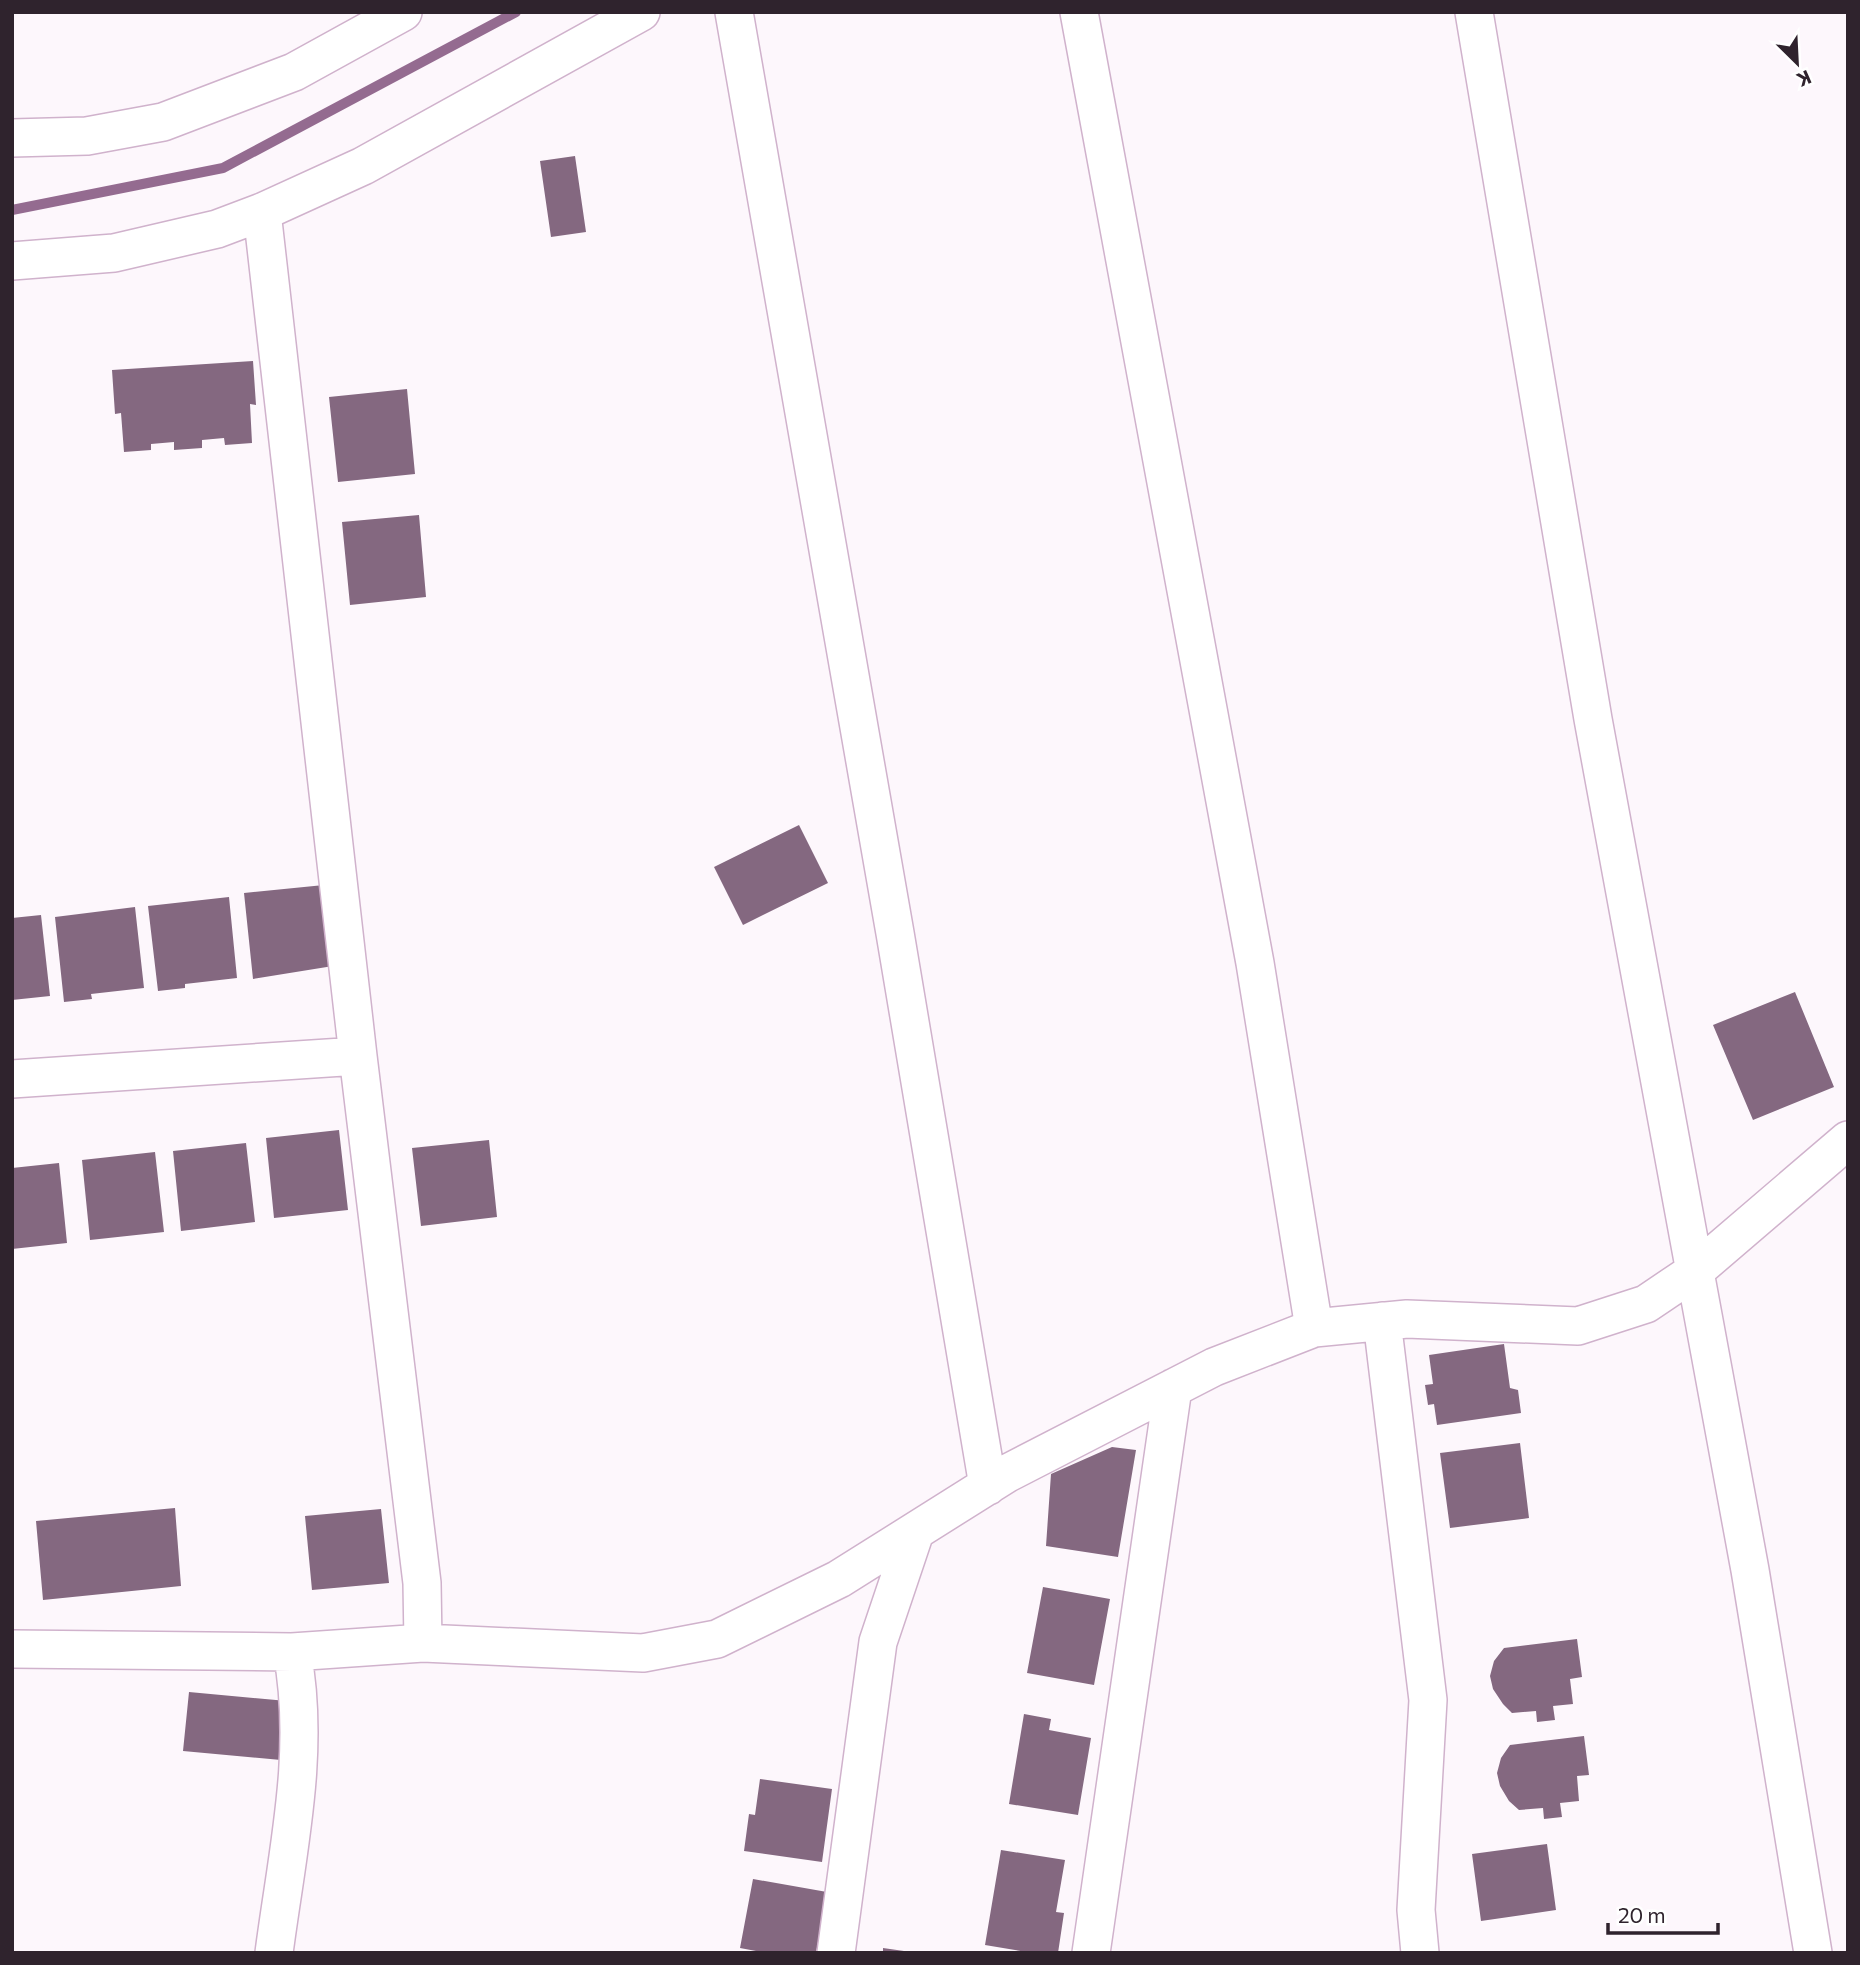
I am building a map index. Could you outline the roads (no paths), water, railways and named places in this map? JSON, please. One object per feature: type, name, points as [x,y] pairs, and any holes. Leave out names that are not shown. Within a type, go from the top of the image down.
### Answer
[{"type":"street","points":[[12,138],[87,136],[163,122],[294,72],[403,12]]},
{"type":"street","points":[[12,261],[114,253],[217,229],[262,212],[363,166],[641,12]]},
{"type":"street","points":[[734,12],[895,933],[988,1486]]},
{"type":"street","points":[[1079,12],[1255,962],[1314,1328]]},
{"type":"street","points":[[1474,12],[1593,719],[1750,1570],[1813,1953]]},
{"type":"street","points":[[262,212],[358,1056],[422,1583],[423,1643]]},
{"type":"street","points":[[12,1079],[358,1056]]},
{"type":"street","points":[[12,1650],[292,1652],[423,1643],[643,1653],[717,1639],[839,1579],[988,1486],[1173,1388],[1214,1367],[1314,1328],[1407,1319],[1578,1326],[1646,1304],[1695,1271],[1848,1140]]},
{"type":"street","points":[[1382,1321],[1428,1700],[1416,1910],[1420,1953]]},
{"type":"street","points":[[1091,1953],[1173,1388]]},
{"type":"street","points":[[836,1953],[877,1642],[915,1532]]},
{"type":"street","points":[[274,1953],[301,1757],[300,1694],[292,1652]]},
{"type":"waterway","points":[[12,210],[223,168],[516,12]]}]
